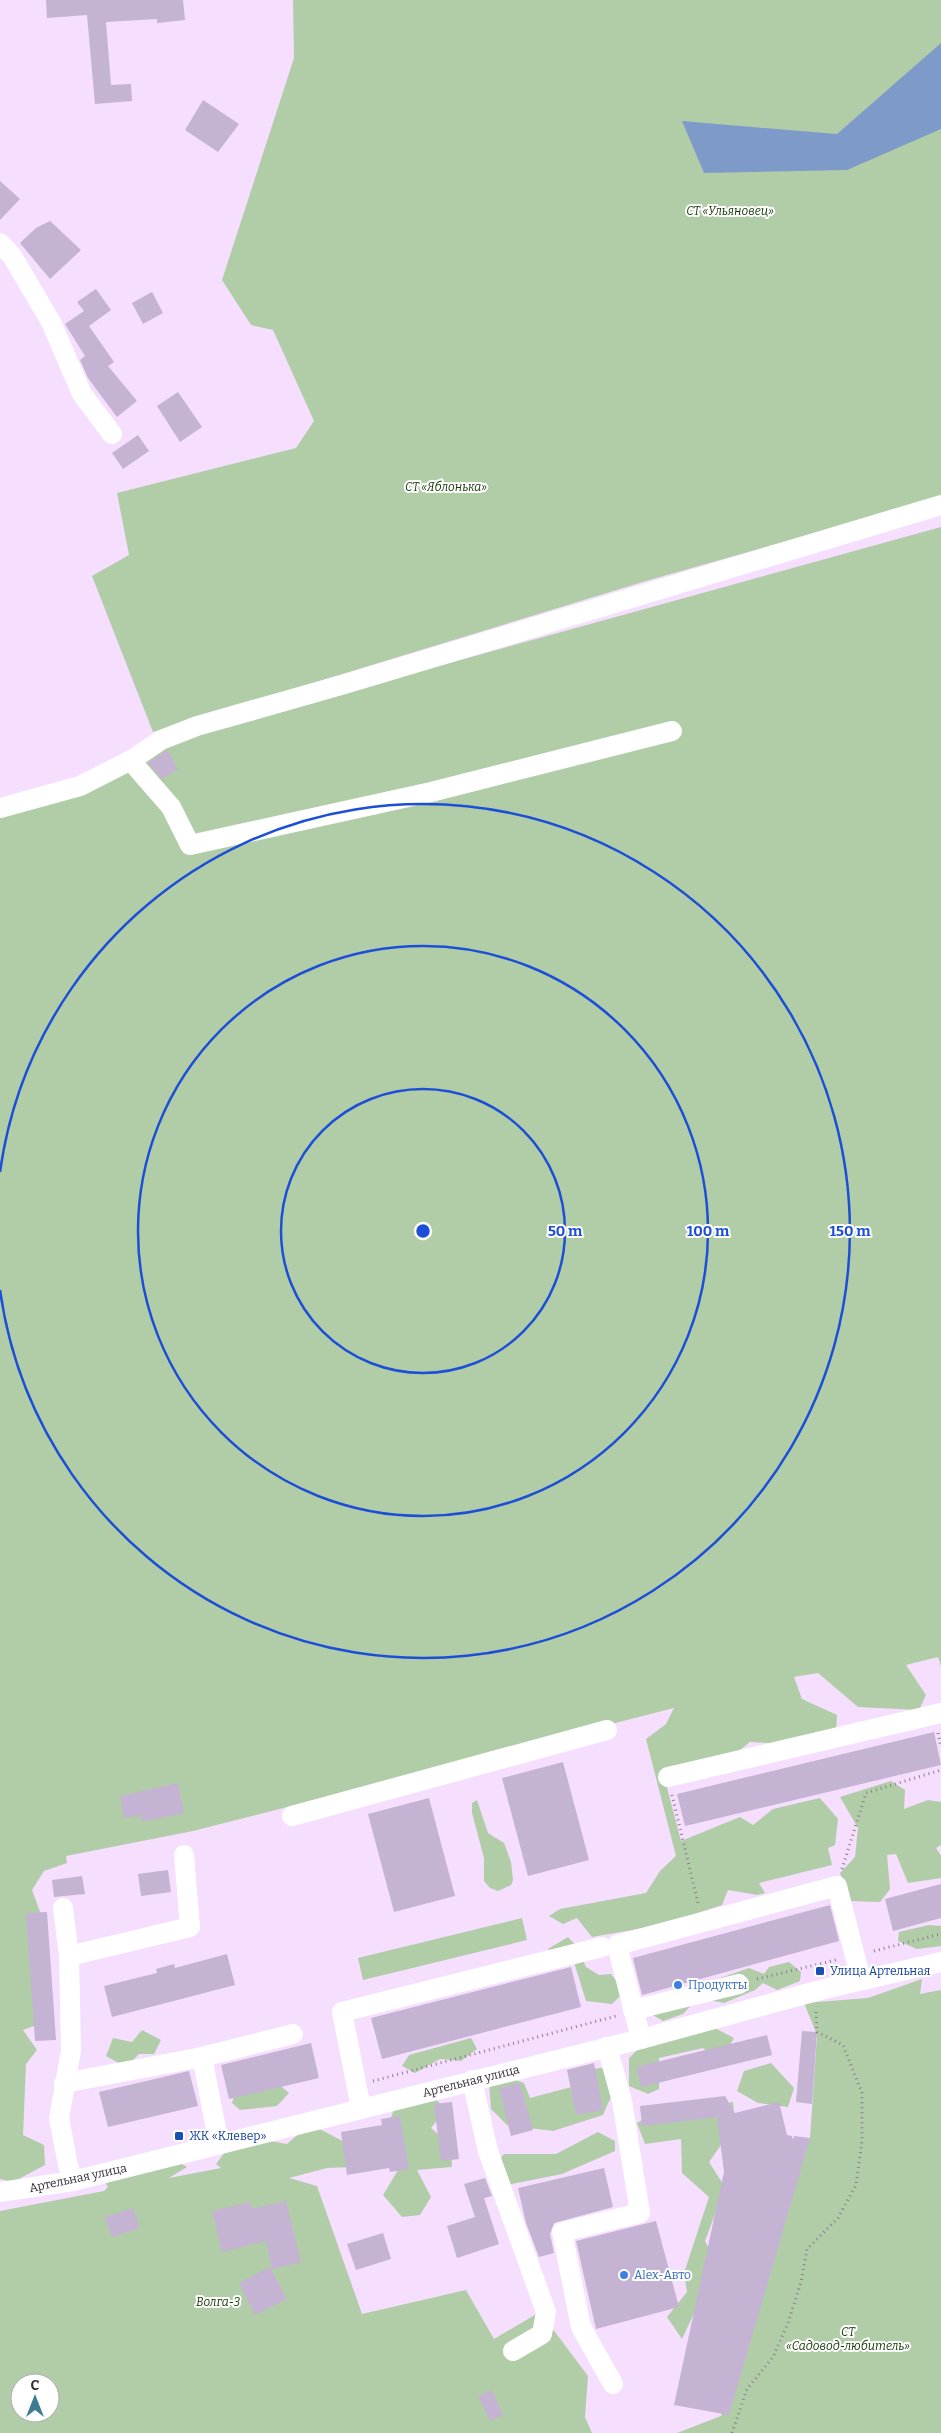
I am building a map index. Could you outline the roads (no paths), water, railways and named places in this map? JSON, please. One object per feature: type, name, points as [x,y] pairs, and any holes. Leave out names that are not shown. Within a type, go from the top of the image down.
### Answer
[{"type":"street","points":[[0,243],[12,256],[51,322],[82,394],[112,434]]},
{"type":"street","points":[[0,808],[80,786],[134,759],[161,740],[197,726],[345,684],[941,505]]},
{"type":"street","points":[[134,759],[137,768],[171,807],[190,845],[431,792],[672,731]]},
{"type":"street","points":[[668,1778],[941,1713]]},
{"type":"street","points":[[292,1816],[607,1730]]},
{"type":"street","points":[[69,1956],[190,1927],[184,1854]]},
{"type":"street","points":[[641,2038],[617,1945],[702,1921],[837,1886],[861,1980]]},
{"type":"street","points":[[63,1908],[69,1956],[71,2051],[59,2118],[68,2166],[73,2181]]},
{"type":"street","points":[[359,2100],[342,2012],[602,1947]]},
{"type":"street","name":"Артельная улица","points":[[0,2192],[73,2181],[222,2143],[359,2100],[472,2080],[861,1980],[941,1962]]},
{"type":"street","points":[[633,2010],[739,1984]]},
{"type":"street","points":[[64,2083],[202,2057],[294,2034]]},
{"type":"street","points":[[606,2047],[622,2101],[640,2213],[562,2232],[581,2327],[613,2384]]},
{"type":"street","points":[[202,2057],[216,2129],[222,2143]]},
{"type":"street","points":[[472,2080],[488,2151],[546,2312],[542,2334],[513,2351]]},
{"type":"water","points":[[941,43],[941,129],[847,170],[704,173],[682,121],[837,134]]},
{"type":"place","name":"Улица Артельная","points":[[820,1971]]},
{"type":"place","name":"Продукты","points":[[678,1985]]},
{"type":"place","name":"ЖК «Клевер»","points":[[179,2136]]},
{"type":"place","name":"Alex-Авто","points":[[624,2275]]},
{"type":"park label","name":"СТ «Ульяновец»","points":[[730,211]]},
{"type":"park label","name":"СТ «Яблонька»","points":[[446,487]]},
{"type":"park label","name":"Волга-3","points":[[218,2302]]},
{"type":"park label","name":"СТ «Садовод-любитель»","points":[[848,2339]]}]
